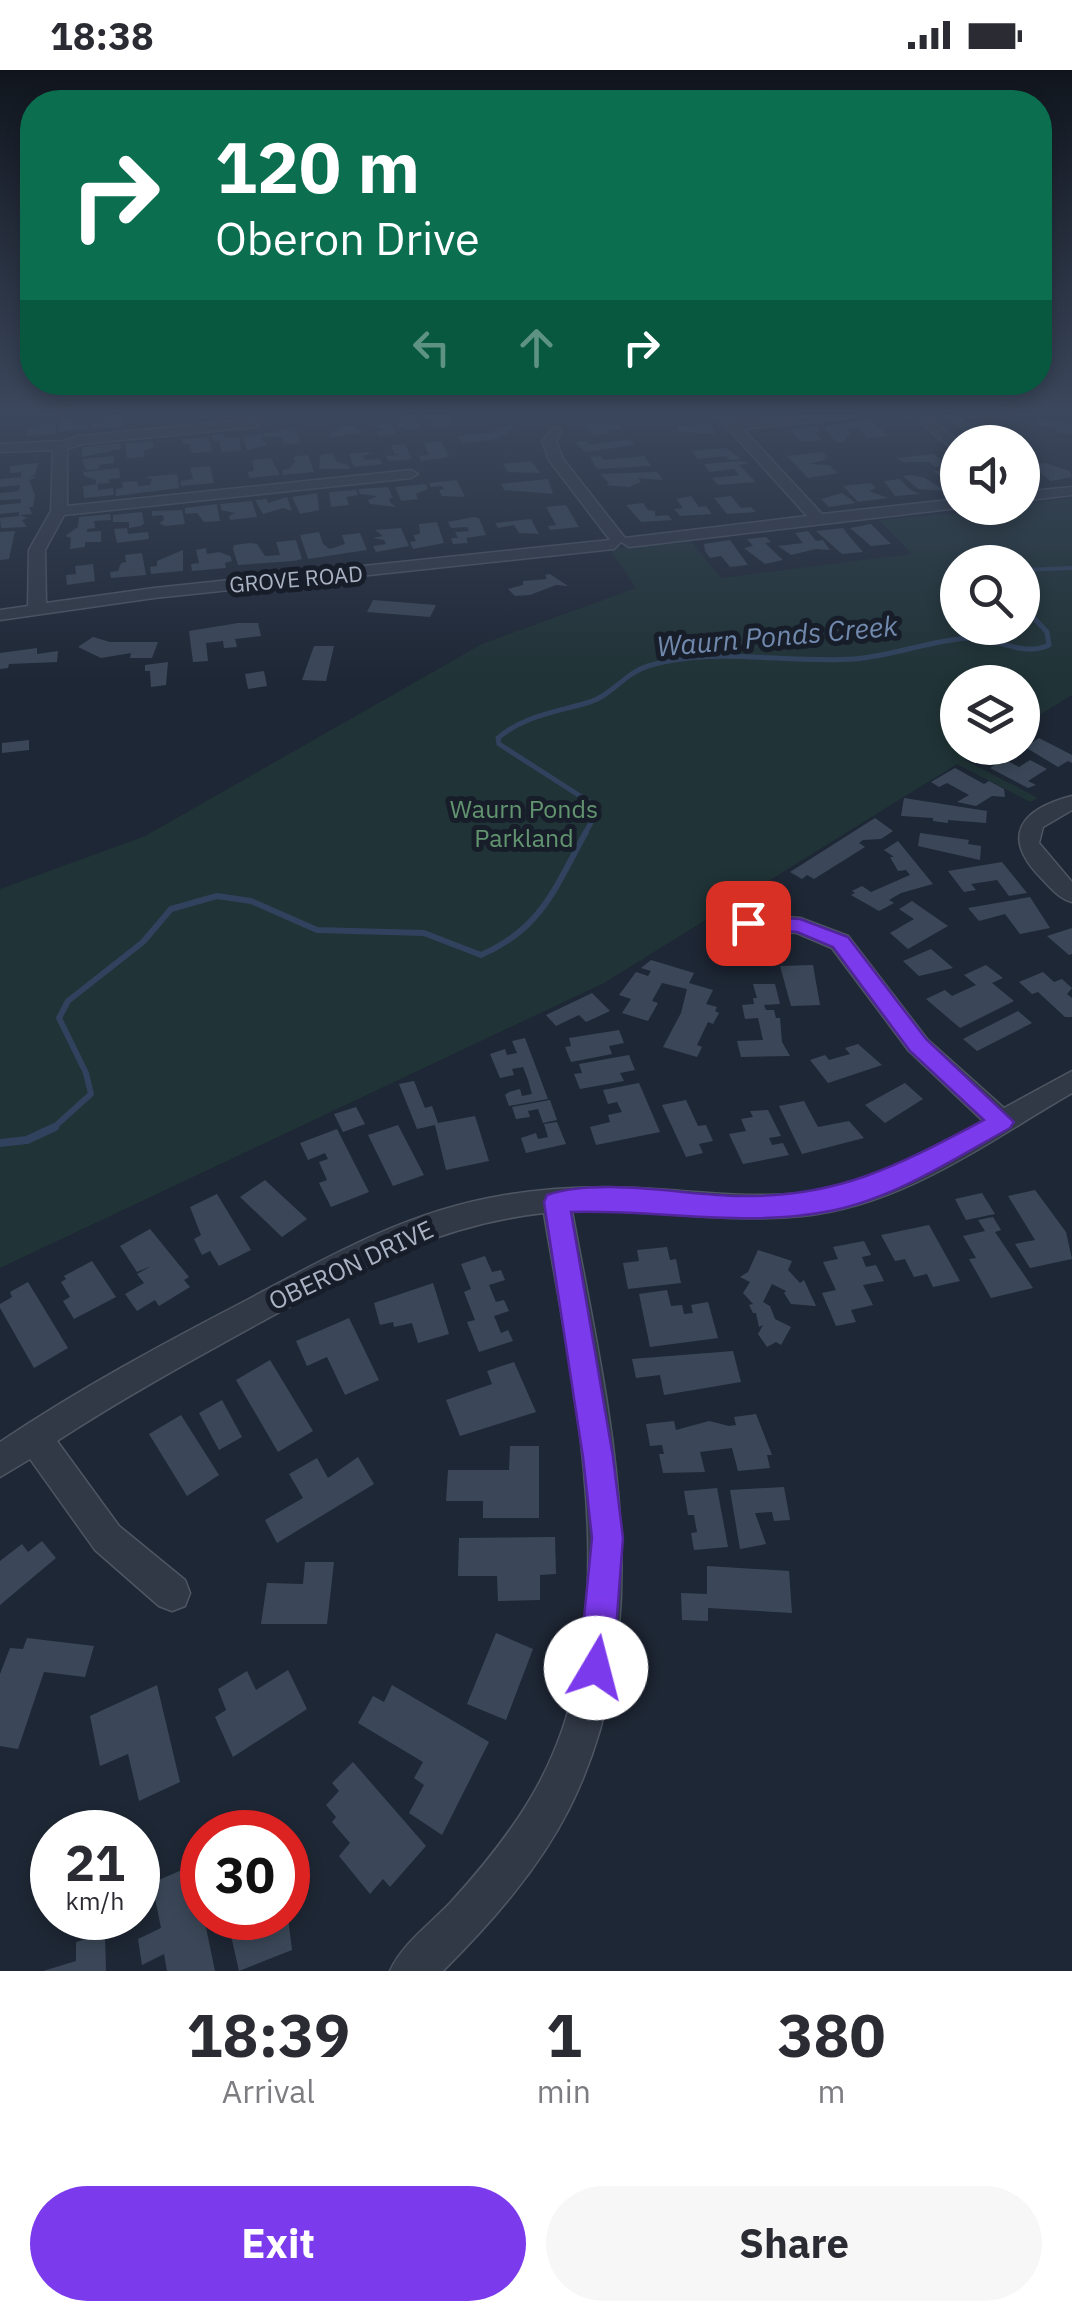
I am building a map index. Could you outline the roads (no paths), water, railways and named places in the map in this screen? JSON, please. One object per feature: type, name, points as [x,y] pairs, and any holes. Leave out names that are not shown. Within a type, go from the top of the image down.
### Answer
[{"type":"street","points":[[36,610],[37,550],[59,511],[59,503]]},
{"type":"street","points":[[59,511],[138,503]]},
{"type":"street","points":[[590,503],[620,541]]},
{"type":"street","points":[[804,503],[818,518]]},
{"type":"street","name":"GROVE ROAD","points":[[0,615],[154,593],[346,575],[940,506]]},
{"type":"street","points":[[1072,802],[1034,820],[1026,837],[1044,866],[1072,895]]},
{"type":"street","points":[[748,923],[800,926],[840,942],[918,1045],[1002,1122]]},
{"type":"street","name":"OBERON DRIVE","points":[[0,1462],[147,1366],[366,1252],[461,1216],[556,1202],[630,1199],[741,1207],[830,1200],[901,1176],[1072,1081]]},
{"type":"street","points":[[412,1971],[466,1918],[526,1841],[568,1768],[593,1686],[602,1634],[608,1538],[556,1202]]},
{"type":"street","points":[[34,1437],[108,1538],[172,1593]]},
{"type":"waterway","name":"Waurn Ponds Creek","points":[[1040,569],[1072,568]]},
{"type":"waterway","points":[[1007,645],[1028,649],[1049,645],[1047,632],[1040,624]]},
{"type":"waterway","points":[[584,835],[592,821],[591,803],[499,744],[498,738],[530,719],[598,699],[640,669],[673,660],[724,656],[854,659],[940,642]]},
{"type":"waterway","name":"Waurn Ponds Creek","points":[[54,1128],[91,1094],[86,1073],[59,1018],[68,1001],[143,942],[171,909],[217,896],[251,901],[317,930],[424,933],[481,955],[533,919],[556,888],[586,832]]},
{"type":"waterway","name":"Waurn Ponds Creek","points":[[0,1143],[27,1140],[54,1128]]},
{"type":"park label","name":"Waurn Ponds Parkland","points":[[524,824]]}]
